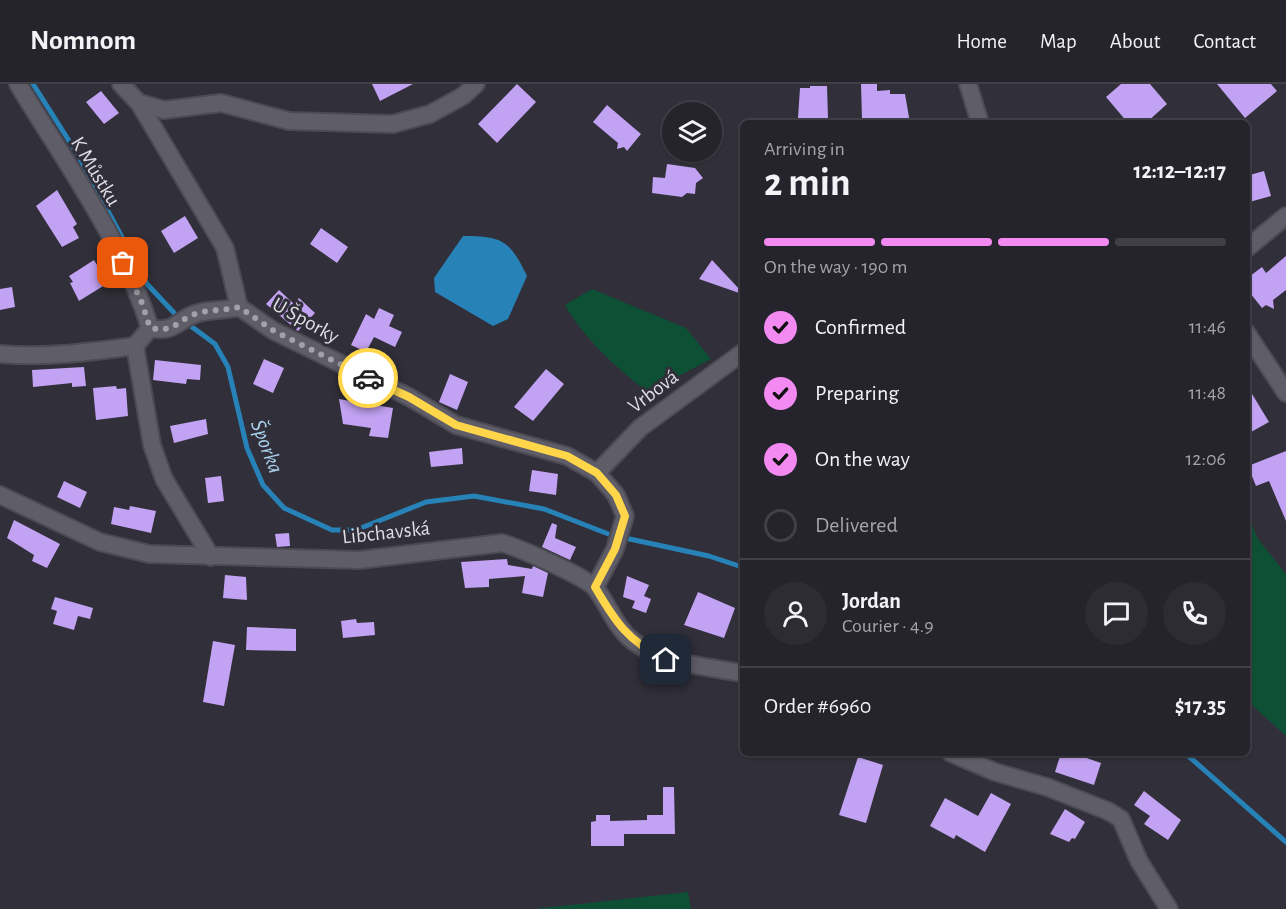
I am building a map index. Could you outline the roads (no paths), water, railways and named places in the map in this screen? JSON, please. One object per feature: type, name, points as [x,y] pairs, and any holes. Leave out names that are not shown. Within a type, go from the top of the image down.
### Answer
[{"type":"street","name":"K Můstku","points":[[18,84],[114,243],[142,303],[150,328]]},
{"type":"street","name":"U Šporky","points":[[121,84],[140,103],[225,248],[239,307],[274,331],[409,397],[456,425],[567,456],[597,473],[616,495],[625,516],[615,549],[595,587]]},
{"type":"street","points":[[140,103],[164,110],[221,103],[251,109],[289,121],[393,124],[430,114],[463,96],[477,84]]},
{"type":"street","points":[[968,84],[979,120]]},
{"type":"street","points":[[1250,246],[1286,216]]},
{"type":"street","points":[[0,354],[24,356],[83,353],[135,346],[150,328],[161,330],[176,327],[195,314],[239,307]]},
{"type":"street","points":[[1250,338],[1286,393]]},
{"type":"street","points":[[135,346],[152,445],[164,479],[211,557]]},
{"type":"street","name":"Vrbová","points":[[597,473],[640,428],[740,354]]},
{"type":"street","name":"Libchavská","points":[[0,495],[100,542],[149,554],[359,560],[502,543],[520,549],[595,587]]},
{"type":"street","points":[[595,587],[609,611],[632,640],[653,653],[666,660],[740,673]]},
{"type":"street","points":[[958,756],[995,772],[1057,791],[1108,811],[1120,819],[1139,861],[1169,909]]},
{"type":"water","points":[[463,236],[487,237],[504,243],[515,255],[527,276],[508,319],[493,326],[435,292],[434,278]]},
{"type":"waterway","name":"Šporka","points":[[33,84],[78,155],[147,284],[176,315],[215,344],[228,367],[247,448],[263,485],[284,508],[332,530],[356,530],[426,502],[474,496],[544,509],[611,535],[709,556],[740,566]]},
{"type":"waterway","name":"Šporka","points":[[1188,756],[1286,842]]}]
